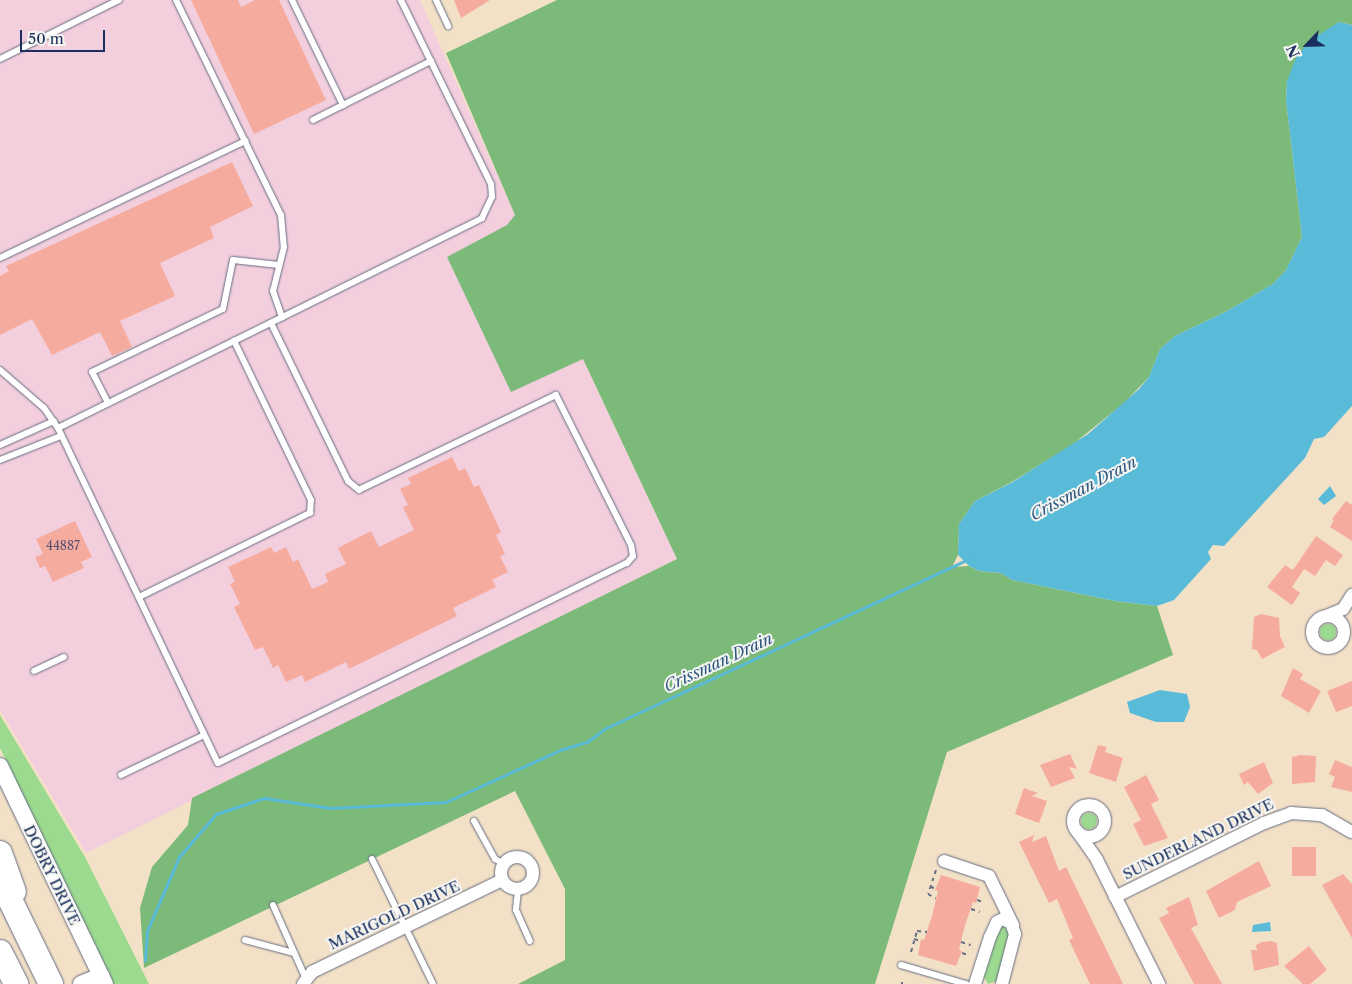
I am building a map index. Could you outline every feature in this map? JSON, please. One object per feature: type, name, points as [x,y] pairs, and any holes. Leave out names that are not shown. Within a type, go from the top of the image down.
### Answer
[{"type":"highway","points":[[0,853],[36,952]]},
{"type":"highway","points":[[0,879],[51,984]]},
{"type":"highway","points":[[0,952],[16,984]]},
{"type":"highway","points":[[0,979],[3,984]]},
{"type":"street","points":[[1343,609],[1317,620],[1312,629],[1317,643],[1326,648],[1336,645],[1342,637],[1343,609],[1352,595]]},
{"type":"street","points":[[1326,616],[1336,619],[1342,627]]},
{"type":"street","name":"DOBRY DRIVE","points":[[0,766],[103,980]]},
{"type":"street","points":[[1097,860],[1100,832],[1104,818],[1099,809],[1090,805],[1076,812],[1073,822],[1097,860],[1159,984]]},
{"type":"street","name":"SUNDERLAND DRIVE","points":[[1115,897],[1264,823],[1291,813],[1322,815],[1352,832]]},
{"type":"street","points":[[1077,831],[1086,836],[1100,832]]},
{"type":"street","points":[[514,858],[530,863],[532,880],[518,890],[509,887],[502,880],[504,864],[514,858]]},
{"type":"street","points":[[943,863],[986,874],[1001,899],[1014,928],[1014,942],[1002,984]]},
{"type":"street","name":"MARIGOLD DRIVE","points":[[306,982],[312,972],[502,880]]},
{"type":"street","points":[[975,984],[997,922],[1001,899]]},
{"type":"street","points":[[997,922],[1007,920],[1014,928]]},
{"type":"street","points":[[82,984],[103,980]]},
{"type":"lane","points":[[0,59],[119,0]]},
{"type":"lane","points":[[176,0],[281,216],[284,247],[273,291],[282,317]]},
{"type":"lane","points":[[292,0],[343,105]]},
{"type":"lane","points":[[58,428],[482,218],[492,198],[491,184],[401,0]]},
{"type":"lane","points":[[436,0],[448,26]]},
{"type":"lane","points":[[313,120],[431,61]]},
{"type":"lane","points":[[0,258],[245,141]]},
{"type":"lane","points":[[108,403],[92,372],[223,309],[233,260],[279,265]]},
{"type":"lane","points":[[0,370],[44,408],[58,428],[218,763],[627,563],[634,551],[556,395],[368,488],[354,488],[271,323]]},
{"type":"lane","points":[[139,597],[310,513],[311,500],[234,341]]},
{"type":"lane","points":[[0,445],[54,421]]},
{"type":"lane","points":[[0,460],[61,436]]},
{"type":"lane","points":[[34,671],[64,657]]},
{"type":"lane","points":[[121,775],[204,735]]},
{"type":"lane","points":[[474,822],[495,859],[504,864]]},
{"type":"lane","points":[[372,860],[433,984]]},
{"type":"lane","points":[[518,890],[516,910],[530,941]]},
{"type":"lane","points":[[273,906],[306,982]]},
{"type":"lane","points":[[246,940],[294,953]]},
{"type":"lane","points":[[901,965],[966,984]]},
{"type":"path","points":[[936,899],[929,896],[930,886],[935,871],[943,863]]},
{"type":"path","points":[[930,886],[936,888]]},
{"type":"path","points":[[977,900],[983,902]]},
{"type":"path","points":[[971,909],[980,912]]},
{"type":"path","points":[[911,952],[918,930],[927,932]]},
{"type":"path","points":[[914,939],[920,941]]},
{"type":"path","points":[[961,942],[971,945]]},
{"type":"path","points":[[962,953],[968,955]]},
{"type":"shaded area","points":[[0,0],[420,0],[515,215],[677,559],[86,853],[0,710]]},
{"type":"green space","points":[[557,0],[1352,0],[1352,25],[1339,22],[1287,81],[1286,100],[1302,237],[1286,270],[1273,284],[1227,311],[1175,336],[1160,349],[1149,377],[1124,403],[1072,445],[1010,483],[975,501],[959,524],[958,555],[952,567],[969,566],[979,571],[1001,573],[1012,580],[1115,601],[1157,606],[1173,655],[947,752],[875,984],[518,984],[565,960],[565,889],[515,791],[144,968],[140,908],[152,867],[188,825],[192,798],[677,559],[583,359],[511,392],[447,257],[507,225],[515,215],[446,53]]},
{"type":"green space","points":[[1328,624],[1334,626],[1336,632],[1334,638],[1328,640],[1322,638],[1320,632],[1322,626]]},
{"type":"green space","points":[[0,715],[85,857],[149,984],[113,984],[0,748]]},
{"type":"green space","points":[[1086,813],[1092,813],[1097,818],[1095,827],[1086,829],[1081,824],[1081,818]]},
{"type":"green space","points":[[1006,926],[1010,931],[997,981],[988,984],[984,977],[999,928]]},
{"type":"water","points":[[1339,22],[1352,25],[1352,406],[1324,437],[1314,439],[1305,458],[1224,546],[1213,545],[1208,552],[1211,559],[1174,600],[1157,606],[1115,601],[1012,580],[1001,573],[979,571],[969,566],[958,555],[959,524],[975,501],[1011,483],[1088,434],[1139,389],[1149,377],[1160,349],[1175,336],[1227,311],[1273,284],[1286,270],[1302,237],[1286,100],[1287,81],[1296,58],[1309,41]]},
{"type":"water","points":[[1330,486],[1336,496],[1324,505],[1318,499]]},
{"type":"water","points":[[1160,690],[1187,694],[1190,707],[1184,722],[1156,722],[1130,713],[1127,702]]},
{"type":"water","points":[[1270,922],[1271,931],[1252,932],[1253,925]]},
{"type":"building","points":[[191,0],[238,0],[241,7],[255,0],[279,0],[326,100],[254,134]]},
{"type":"building","points":[[454,0],[490,0],[461,18]]},
{"type":"building","points":[[232,162],[253,206],[210,227],[214,238],[160,263],[175,296],[120,321],[132,347],[112,356],[100,332],[52,355],[32,319],[0,335],[0,276],[9,271],[6,266]]},
{"type":"building","points":[[452,457],[459,471],[465,468],[474,487],[479,485],[501,532],[496,535],[505,554],[500,556],[508,572],[492,580],[496,587],[453,608],[457,616],[349,669],[346,662],[305,682],[302,675],[286,682],[278,665],[273,668],[263,647],[255,650],[234,607],[240,604],[230,584],[235,582],[228,567],[271,547],[274,553],[286,547],[293,562],[298,559],[312,589],[328,582],[325,574],[346,564],[338,548],[371,531],[379,547],[414,530],[403,507],[408,505],[400,489],[411,484],[408,478]]},
{"type":"building","points":[[1346,501],[1352,505],[1352,541],[1330,527],[1334,520],[1332,519]]},
{"type":"building","points":[[75,521],[92,557],[81,562],[84,568],[53,582],[45,566],[40,568],[35,557],[43,554],[36,539]]},
{"type":"building","points":[[1316,536],[1343,555],[1335,566],[1326,560],[1315,576],[1304,569],[1292,587],[1300,593],[1292,605],[1267,587],[1285,565],[1293,570]]},
{"type":"building","points":[[1261,614],[1279,618],[1280,636],[1285,647],[1262,659],[1257,650],[1252,649],[1254,617]]},
{"type":"building","points":[[1293,668],[1303,674],[1300,679],[1321,691],[1309,713],[1281,696]]},
{"type":"building","points":[[1352,681],[1352,706],[1336,712],[1327,691]]},
{"type":"building","points":[[1098,745],[1107,747],[1105,752],[1123,758],[1116,782],[1089,773]]},
{"type":"building","points":[[1070,754],[1077,769],[1069,767],[1075,778],[1051,787],[1040,765]]},
{"type":"building","points":[[1300,755],[1316,756],[1315,782],[1292,784],[1292,757]]},
{"type":"building","points":[[1335,760],[1352,767],[1352,792],[1331,787],[1335,777],[1329,774]]},
{"type":"building","points":[[1264,762],[1273,783],[1258,794],[1248,782],[1244,785],[1239,774]]},
{"type":"building","points":[[1146,775],[1159,800],[1151,804],[1168,838],[1144,846],[1133,824],[1141,820],[1124,787]]},
{"type":"building","points":[[1024,788],[1038,793],[1032,796],[1047,801],[1039,823],[1015,814]]},
{"type":"building","points":[[1034,835],[1032,842],[1046,836],[1059,871],[1066,867],[1123,984],[1090,984],[1069,940],[1073,938],[1057,899],[1049,903],[1019,842]]},
{"type":"building","points":[[1292,847],[1316,847],[1316,876],[1292,876]]},
{"type":"building","points":[[1259,861],[1271,886],[1237,902],[1235,910],[1219,918],[1206,891]]},
{"type":"building","points":[[1343,874],[1352,884],[1352,938],[1322,885]]},
{"type":"building","points":[[941,875],[980,887],[976,903],[973,902],[965,925],[959,950],[962,951],[956,966],[918,955],[921,939],[924,940],[932,916],[938,891],[935,890]]},
{"type":"building","points":[[1189,897],[1198,925],[1191,928],[1222,984],[1194,984],[1159,918],[1169,913],[1166,908]]},
{"type":"building","points":[[1271,941],[1277,943],[1279,965],[1254,971],[1251,950],[1257,950],[1256,945],[1262,942]]},
{"type":"building","points":[[1309,946],[1327,970],[1310,984],[1303,984],[1284,966]]},
{"type":"waterway","name":"Crissman Drain","points":[[145,960],[147,931],[179,857],[216,814],[264,798],[330,808],[446,802],[560,750],[587,742],[604,729],[966,560]]}]
